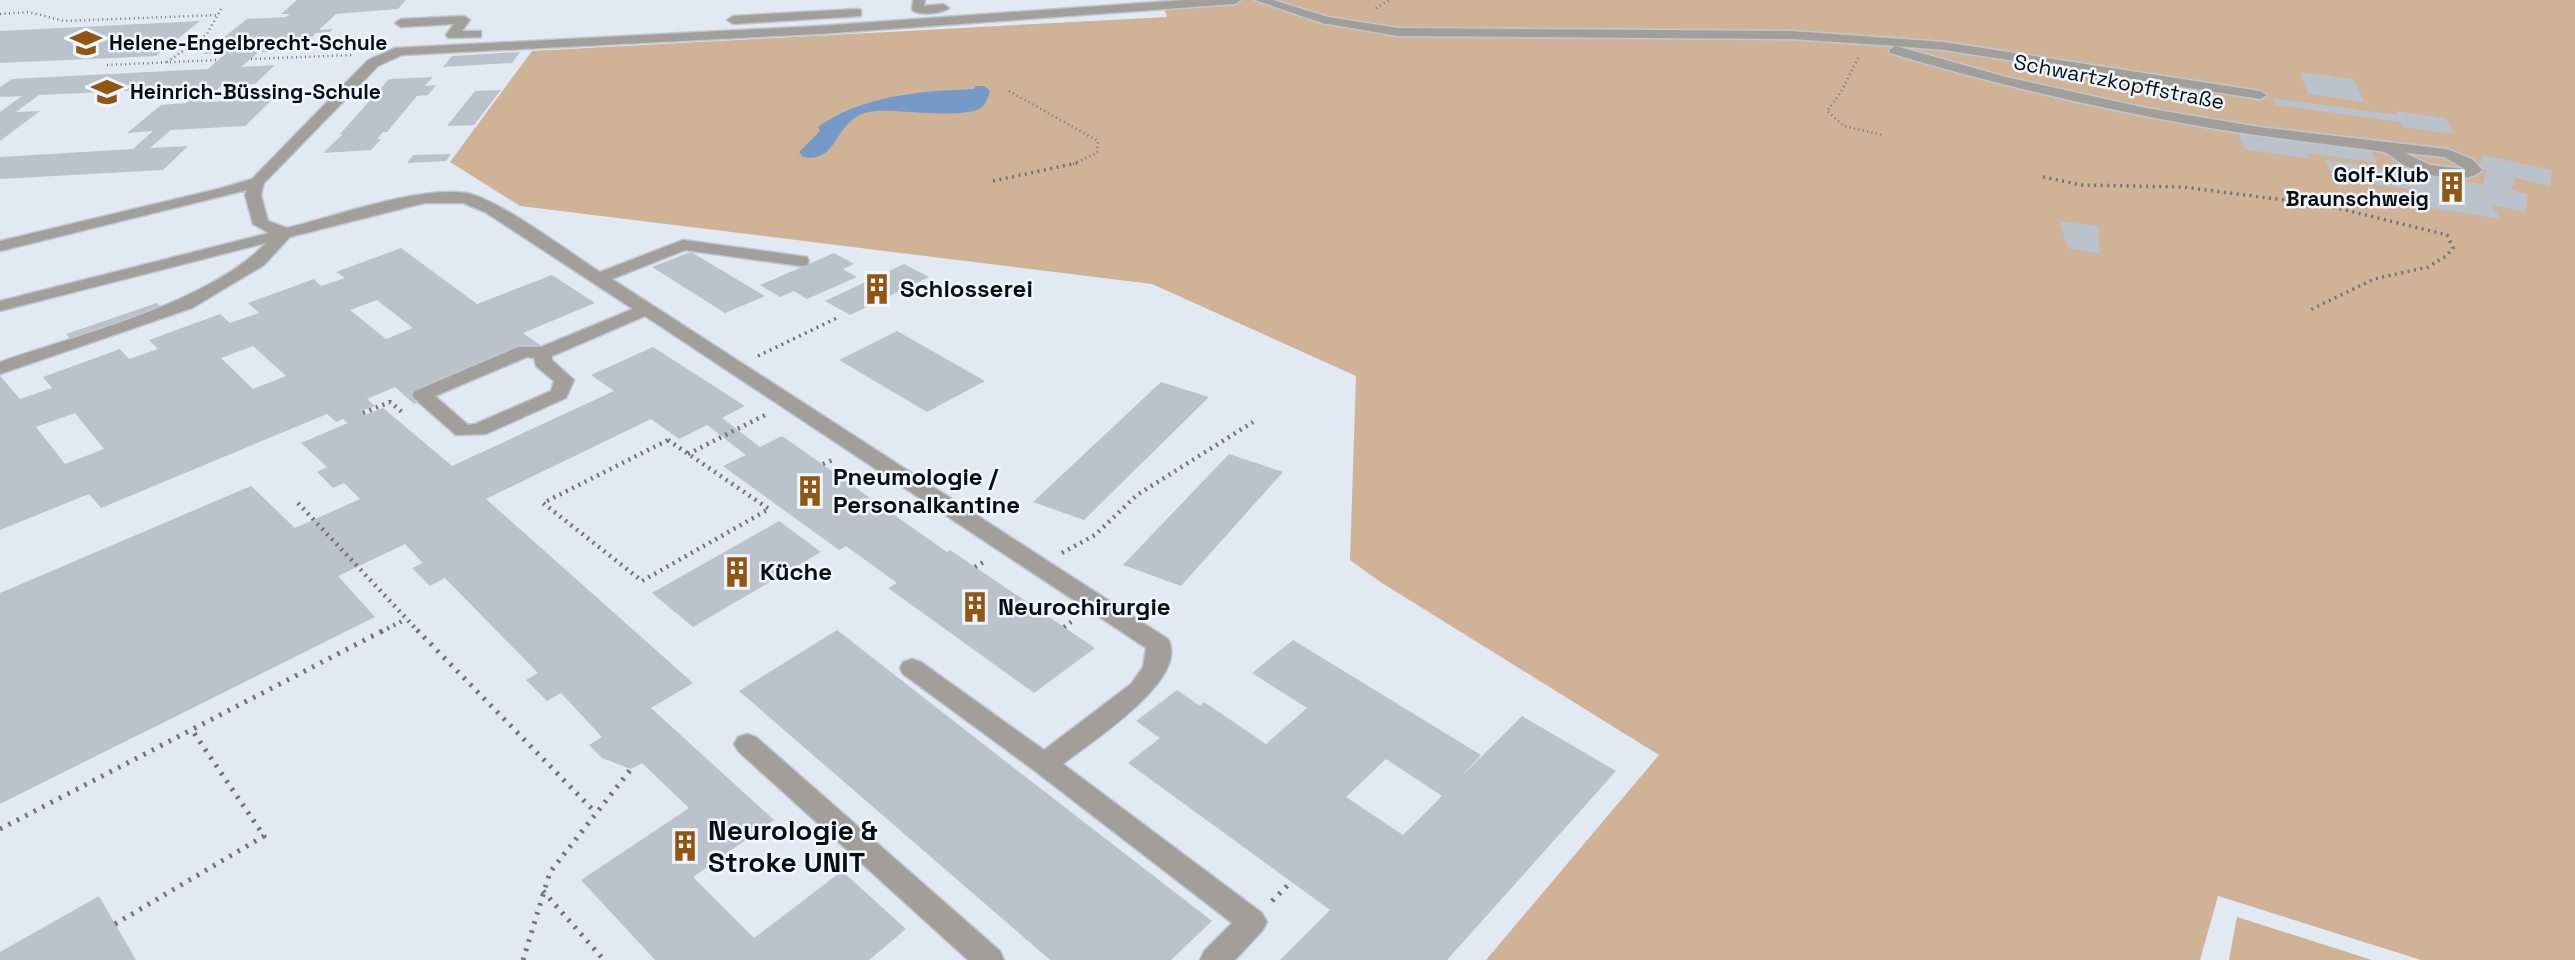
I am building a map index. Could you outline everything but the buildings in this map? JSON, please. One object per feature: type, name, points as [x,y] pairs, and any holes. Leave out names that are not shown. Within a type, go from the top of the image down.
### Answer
[{"type":"street","points":[[919,0],[918,10],[1073,0]]},
{"type":"street","points":[[285,233],[261,224],[253,195],[257,182],[373,63],[388,54],[417,49],[954,21],[1095,5],[1235,0]]},
{"type":"street","name":"Schwartzkopffstraße","points":[[1261,0],[1326,20],[1398,32],[1846,37],[2002,53],[2260,95]]},
{"type":"street","points":[[954,21],[962,7]]},
{"type":"street","points":[[721,20],[857,13]]},
{"type":"street","points":[[752,33],[758,18]]},
{"type":"street","points":[[401,23],[464,20],[452,35],[529,31]]},
{"type":"street","name":"Schwartzkopffstraße","points":[[1846,37],[2020,85],[2120,107],[2184,120],[2389,148],[2462,158],[2473,170],[2467,174],[2421,168],[2405,162],[2389,148]]},
{"type":"street","points":[[0,246],[223,193],[257,182]]},
{"type":"street","points":[[0,306],[424,198],[453,196],[472,200],[491,209],[790,402],[1159,645],[1156,668],[1140,690],[1044,765]]},
{"type":"street","points":[[0,368],[186,304],[258,261],[285,233]]},
{"type":"street","points":[[598,279],[683,246],[800,261]]},
{"type":"street","points":[[543,353],[543,362],[564,380],[559,394],[479,430],[463,431],[422,395],[525,351],[543,353],[645,310]]},
{"type":"street","points":[[912,668],[1252,922],[1215,960]]},
{"type":"street","points":[[747,744],[989,960]]},
{"type":"path","points":[[166,62],[207,34],[221,9]]},
{"type":"path","points":[[0,14],[29,12],[64,21],[218,15]]},
{"type":"path","points":[[1882,46],[1862,50],[1841,92],[1827,111],[1832,119],[1851,128],[1883,135]]},
{"type":"path","points":[[251,59],[388,54]]},
{"type":"path","points":[[107,65],[218,60]]},
{"type":"path","points":[[993,181],[1075,164],[1097,153],[1098,141],[1009,91]]},
{"type":"path","points":[[2043,177],[2082,185],[2183,187],[2300,202],[2333,207],[2447,235],[2453,248],[2445,260],[2417,270],[2379,277],[2310,310]]},
{"type":"path","points":[[735,367],[839,317]]},
{"type":"path","points":[[363,413],[390,402],[402,412],[428,401]]},
{"type":"path","points":[[688,454],[790,402]]},
{"type":"path","points":[[1062,553],[1096,535],[1137,495],[1254,422]]},
{"type":"path","points":[[668,440],[688,454],[769,509],[642,582],[543,503],[668,440]]},
{"type":"path","points":[[298,503],[406,619],[596,813]]},
{"type":"path","points":[[0,829],[406,619]]},
{"type":"path","points":[[114,924],[264,836],[192,730]]},
{"type":"path","points":[[523,960],[542,891],[551,872],[631,769]]},
{"type":"path","points":[[542,891],[604,960]]},
{"type":"shaded area","points":[[1161,0],[2575,0],[2575,960],[2421,960],[2218,896],[2200,960],[1486,960],[1659,755],[1382,583],[1350,560],[1356,376],[1152,284],[520,206],[450,162],[532,51],[1167,17]]},
{"type":"shaded area","points":[[2237,917],[2372,960],[2229,960]]},
{"type":"water","points":[[976,86],[984,86],[990,91],[985,104],[979,109],[944,114],[875,111],[861,114],[851,121],[825,153],[816,157],[803,157],[799,152],[820,131],[818,127],[854,108],[873,101],[913,93],[974,89]]},
{"type":"place","name":"Helene-Engelbrecht-Schule","points":[[86,43]]},
{"type":"place","name":"Heinrich-Büssing-Schule","points":[[107,92]]},
{"type":"place","name":"Golf-Klub Braunschweig","points":[[2452,187]]},
{"type":"place","name":"Schlosserei","points":[[877,289]]},
{"type":"place","name":"Pneumologie / Personalkantine","points":[[810,491]]},
{"type":"place","name":"Küche","points":[[737,572]]},
{"type":"place","name":"Neurochirurgie","points":[[975,607]]},
{"type":"place","name":"Neurologie & Stroke UNIT","points":[[685,846]]}]
